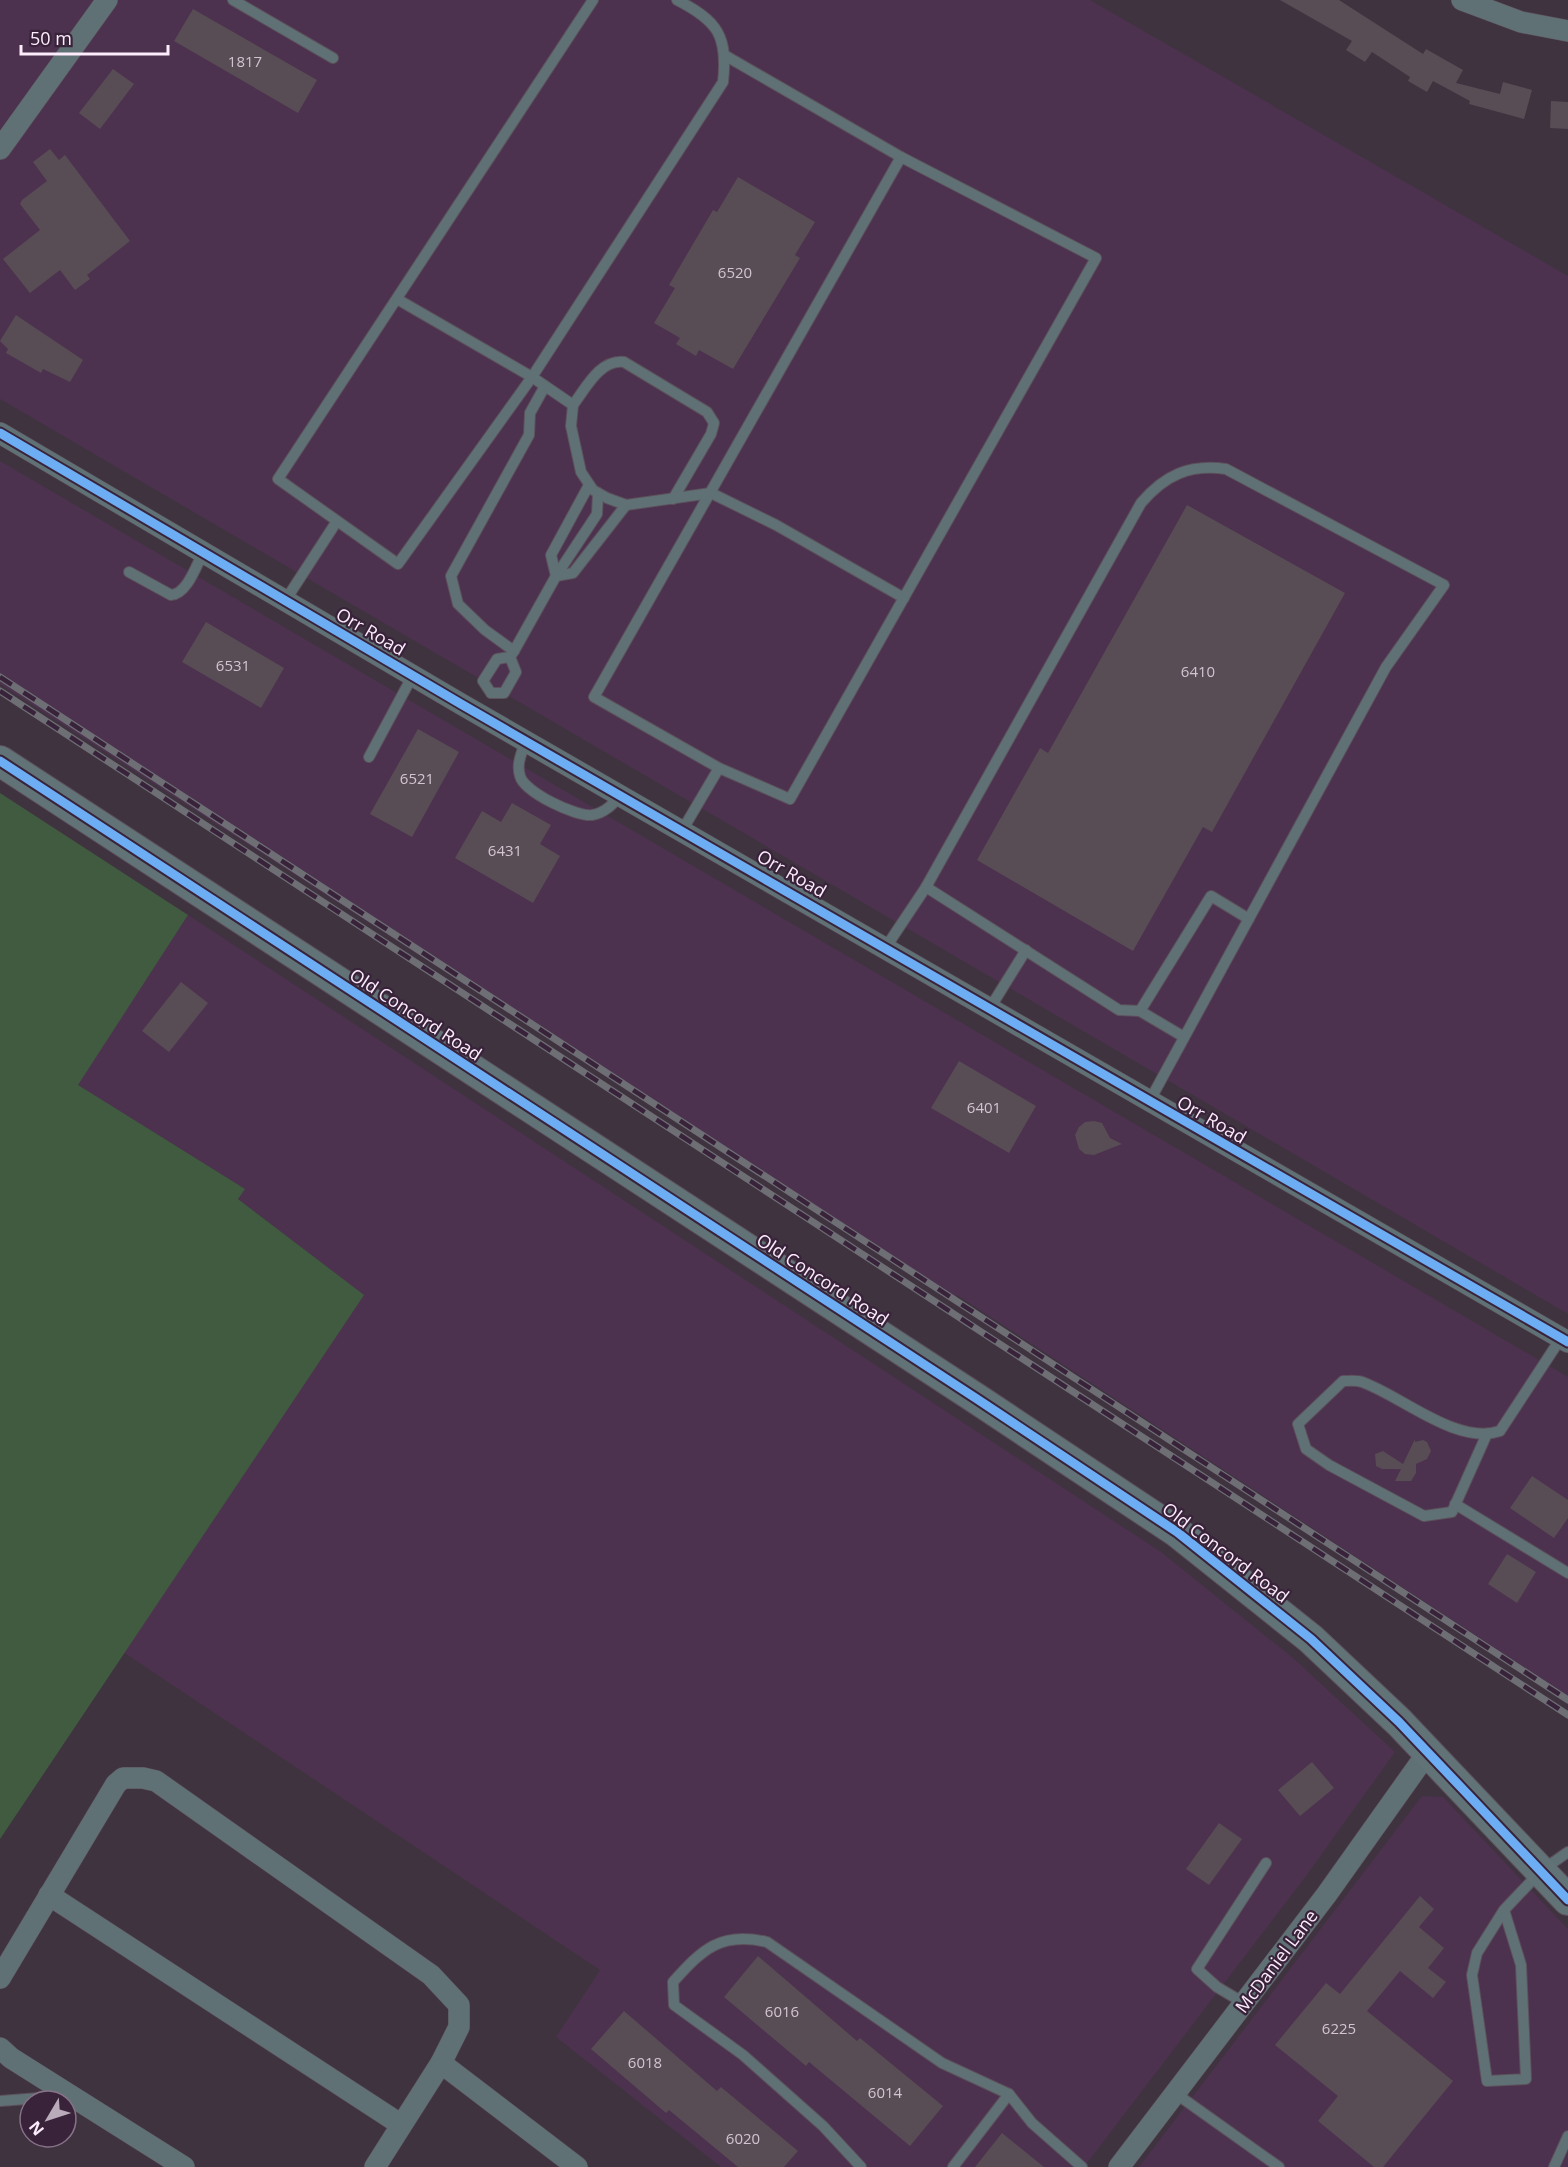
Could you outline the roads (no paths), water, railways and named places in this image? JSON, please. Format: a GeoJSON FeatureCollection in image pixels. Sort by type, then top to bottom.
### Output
{"type":"FeatureCollection","features":[{"type":"Feature","properties":{"kind":"street"},"geometry":{"type":"LineString","coordinates":[[0,149],[107,0]]}},
{"type":"Feature","properties":{"kind":"street"},"geometry":{"type":"LineString","coordinates":[[1462,0],[1521,22],[1568,31]]}},
{"type":"Feature","properties":{"kind":"street","name":"Orr Road"},"geometry":{"type":"LineString","coordinates":[[0,433],[285,601],[1564,1340]]}},
{"type":"Feature","properties":{"kind":"street","name":"Old Concord Road"},"geometry":{"type":"LineString","coordinates":[[0,761],[977,1399],[1177,1533],[1251,1589],[1311,1639],[1428,1752],[1568,1900]]}},
{"type":"Feature","properties":{"kind":"street","name":"McDaniel Lane"},"geometry":{"type":"LineString","coordinates":[[1119,2167],[1327,1894],[1428,1752]]}},
{"type":"Feature","properties":{"kind":"street"},"geometry":{"type":"LineString","coordinates":[[0,1978],[116,1784],[123,1778],[143,1778],[156,1782],[431,1975],[449,1991],[459,2005],[459,2027],[441,2063],[400,2124],[375,2167]]}},
{"type":"Feature","properties":{"kind":"street"},"geometry":{"type":"LineString","coordinates":[[49,1895],[400,2124]]}},
{"type":"Feature","properties":{"kind":"street"},"geometry":{"type":"LineString","coordinates":[[0,2048],[60,2089]]}},
{"type":"Feature","properties":{"kind":"street"},"geometry":{"type":"LineString","coordinates":[[441,2063],[577,2167]]}},
{"type":"Feature","properties":{"kind":"street"},"geometry":{"type":"LineString","coordinates":[[78,2101],[184,2167]]}},
{"type":"Feature","properties":{"kind":"lane"},"geometry":{"type":"LineString","coordinates":[[233,0],[333,58]]}},
{"type":"Feature","properties":{"kind":"lane"},"geometry":{"type":"LineString","coordinates":[[593,0],[278,480],[398,564],[532,378],[723,82],[726,56],[724,44],[704,14],[677,0]]}},
{"type":"Feature","properties":{"kind":"lane"},"geometry":{"type":"LineString","coordinates":[[726,56],[901,157],[1096,258],[790,800],[718,768],[594,697],[901,157]]}},
{"type":"Feature","properties":{"kind":"lane"},"geometry":{"type":"LineString","coordinates":[[397,299],[532,378],[573,405]]}},
{"type":"Feature","properties":{"kind":"lane"},"geometry":{"type":"LineString","coordinates":[[673,499],[711,434],[714,423],[707,412],[624,362],[614,360],[601,368],[573,405],[571,426],[581,472],[598,494],[626,505],[673,499],[711,493],[776,525],[904,598]]}},
{"type":"Feature","properties":{"kind":"lane"},"geometry":{"type":"LineString","coordinates":[[491,693],[504,693],[516,672],[512,654],[458,604],[451,576],[529,435],[530,413],[545,386]]}},
{"type":"Feature","properties":{"kind":"lane"},"geometry":{"type":"LineString","coordinates":[[885,947],[926,887],[1141,503],[1157,484],[1203,466],[1226,470],[1444,585],[1386,667],[1149,1102]]}},
{"type":"Feature","properties":{"kind":"lane"},"geometry":{"type":"LineString","coordinates":[[556,576],[551,555],[589,484]]}},
{"type":"Feature","properties":{"kind":"lane"},"geometry":{"type":"LineString","coordinates":[[491,693],[483,681],[497,659],[512,654],[556,576],[597,514],[598,494]]}},
{"type":"Feature","properties":{"kind":"lane"},"geometry":{"type":"LineString","coordinates":[[556,576],[573,573],[626,505]]}},
{"type":"Feature","properties":{"kind":"lane"},"geometry":{"type":"LineString","coordinates":[[285,601],[337,521]]}},
{"type":"Feature","properties":{"kind":"lane"},"geometry":{"type":"LineString","coordinates":[[129,572],[171,595],[177,594],[183,589],[204,553]]}},
{"type":"Feature","properties":{"kind":"lane"},"geometry":{"type":"LineString","coordinates":[[369,757],[413,675]]}},
{"type":"Feature","properties":{"kind":"lane"},"geometry":{"type":"LineString","coordinates":[[479,713],[491,693]]}},
{"type":"Feature","properties":{"kind":"lane"},"geometry":{"type":"LineString","coordinates":[[526,740],[518,765],[521,780],[532,790],[574,814],[591,815],[606,811],[622,794]]}},
{"type":"Feature","properties":{"kind":"lane"},"geometry":{"type":"LineString","coordinates":[[683,829],[718,768]]}},
{"type":"Feature","properties":{"kind":"lane"},"geometry":{"type":"LineString","coordinates":[[926,887],[1119,1010],[1140,1011],[1184,1037]]}},
{"type":"Feature","properties":{"kind":"lane"},"geometry":{"type":"LineString","coordinates":[[1140,1011],[1211,896],[1249,919]]}},
{"type":"Feature","properties":{"kind":"lane"},"geometry":{"type":"LineString","coordinates":[[990,1008],[1026,950]]}},
{"type":"Feature","properties":{"kind":"lane"},"geometry":{"type":"LineString","coordinates":[[1486,1436],[1452,1512],[1424,1516],[1329,1465],[1306,1449],[1298,1424],[1343,1381],[1360,1381],[1430,1419],[1486,1436],[1500,1431],[1564,1340]]}},
{"type":"Feature","properties":{"kind":"lane"},"geometry":{"type":"LineString","coordinates":[[1455,1504],[1568,1573]]}},
{"type":"Feature","properties":{"kind":"lane"},"geometry":{"type":"LineString","coordinates":[[1504,1910],[1521,1965],[1526,2079],[1487,2081],[1472,1975],[1477,1953],[1504,1910],[1541,1871],[1568,1852]]}},
{"type":"Feature","properties":{"kind":"lane"},"geometry":{"type":"LineString","coordinates":[[1244,2003],[1217,1987],[1197,1969],[1266,1863]]}},
{"type":"Feature","properties":{"kind":"lane"},"geometry":{"type":"LineString","coordinates":[[861,2167],[823,2126],[742,2055],[674,2005],[673,1982],[708,1946],[748,1938],[767,1942],[942,2063],[1009,2094],[1032,2123],[1082,2167]]}},
{"type":"Feature","properties":{"kind":"lane"},"geometry":{"type":"LineString","coordinates":[[1175,2093],[1279,2167]]}},
{"type":"Feature","properties":{"kind":"lane"},"geometry":{"type":"LineString","coordinates":[[953,2167],[1009,2094]]}},
{"type":"Feature","properties":{"kind":"lane"},"geometry":{"type":"LineString","coordinates":[[0,2101],[18,2100]]}},
{"type":"Feature","properties":{"kind":"lane"},"geometry":{"type":"LineString","coordinates":[[1554,2167],[1568,2136]]}},
{"type":"Feature","properties":{"kind":"railway"},"geometry":{"type":"LineString","coordinates":[[0,677],[1568,1700]]}},
{"type":"Feature","properties":{"kind":"railway"},"geometry":{"type":"LineString","coordinates":[[0,691],[1568,1715]]}}]}
